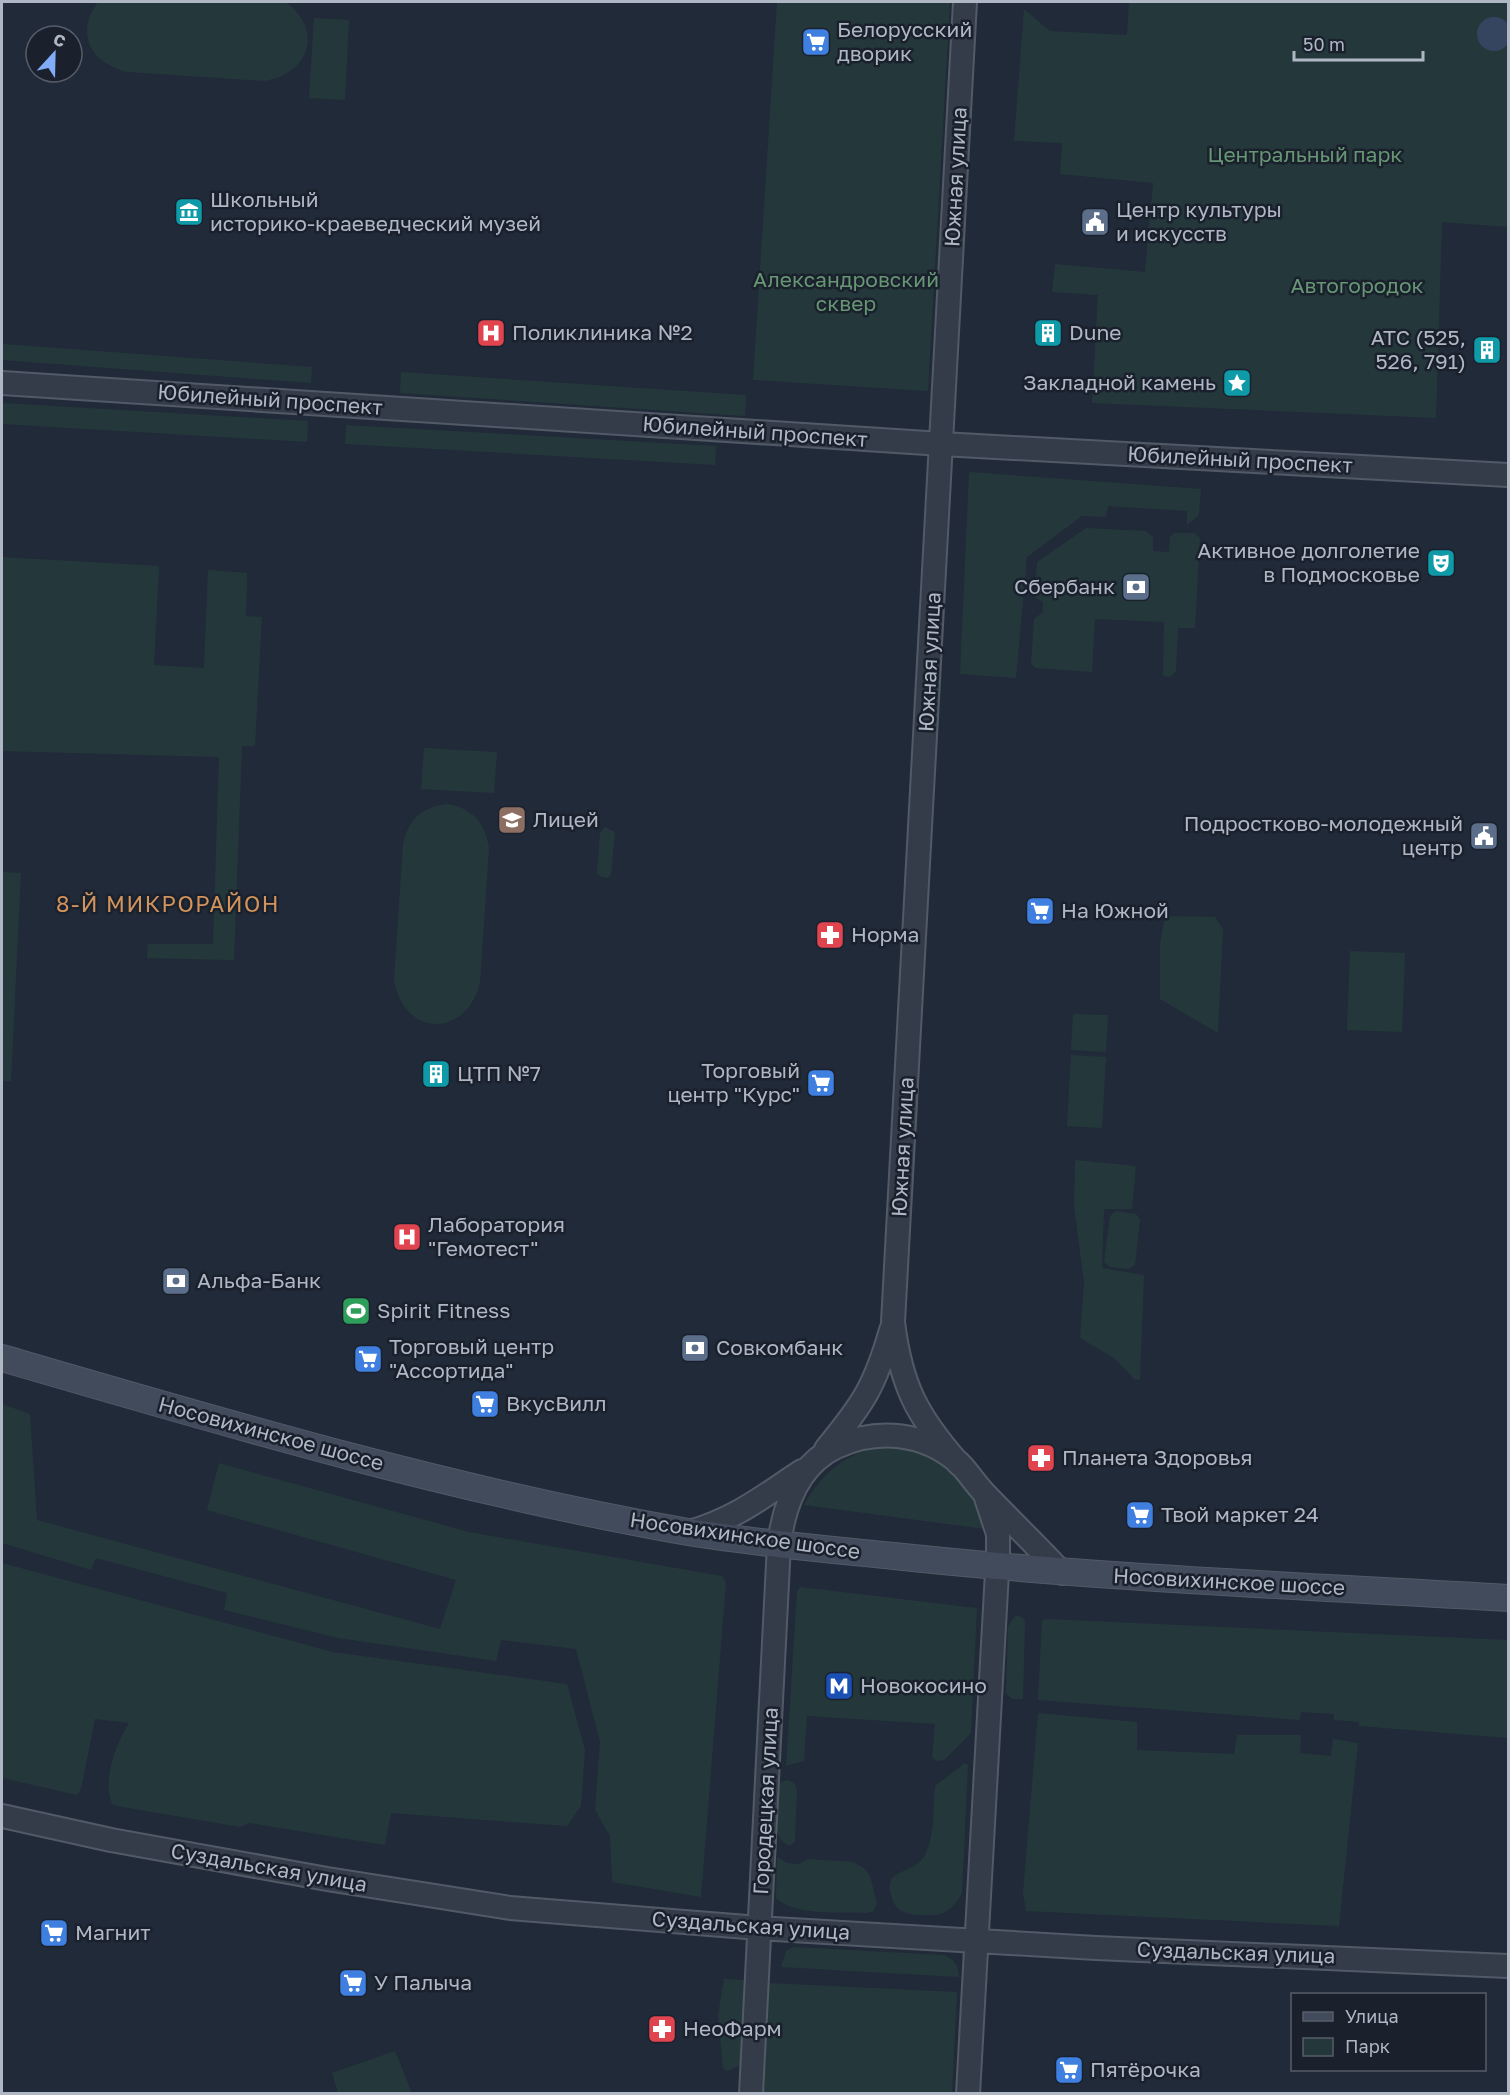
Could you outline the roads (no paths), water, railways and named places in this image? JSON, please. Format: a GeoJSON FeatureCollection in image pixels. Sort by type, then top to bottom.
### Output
{"type":"FeatureCollection","features":[{"type":"Feature","properties":{"kind":"main road","name":"Носовихинское шоссе"},"geometry":{"type":"LineString","coordinates":[[2,1358],[239,1427],[456,1484],[690,1532],[779,1545],[1062,1573],[1509,1598]]}},
{"type":"Feature","properties":{"kind":"street","name":"Южная улица"},"geometry":{"type":"LineString","coordinates":[[959,1464],[920,1416],[910,1396],[896,1348],[893,1322],[965,2]]}},
{"type":"Feature","properties":{"kind":"street","name":"Юбилейный проспект"},"geometry":{"type":"LineString","coordinates":[[2,383],[942,444],[1509,475]]}},
{"type":"Feature","properties":{"kind":"street","name":"Южная улица"},"geometry":{"type":"LineString","coordinates":[[815,1461],[858,1411],[869,1393],[883,1361],[893,1322]]}},
{"type":"Feature","properties":{"kind":"street"},"geometry":{"type":"LineString","coordinates":[[690,1532],[720,1523],[744,1511],[815,1461],[848,1442],[887,1434],[929,1443],[959,1464],[1062,1573]]}},
{"type":"Feature","properties":{"kind":"street","name":"Городецкая улица"},"geometry":{"type":"LineString","coordinates":[[751,2094],[779,1545],[785,1508],[798,1482],[815,1461]]}},
{"type":"Feature","properties":{"kind":"street"},"geometry":{"type":"LineString","coordinates":[[968,2094],[998,1534],[984,1493]]}},
{"type":"Feature","properties":{"kind":"street","name":"Суздальская улица"},"geometry":{"type":"LineString","coordinates":[[2,1816],[111,1840],[510,1908],[759,1928],[976,1941],[1509,1966]]}},
{"type":"Feature","properties":{"kind":"water"},"geometry":{"type":"Polygon","coordinates":[[[1494,17],[1506,22],[1511,34],[1506,46],[1494,51],[1482,46],[1477,34],[1482,22],[1494,17]]]}},
{"type":"Feature","properties":{"kind":"place","name":"Белорусский дворик"},"geometry":{"type":"Point","coordinates":[816,42]}},
{"type":"Feature","properties":{"kind":"place","name":"Школьный историко-краеведческий музей"},"geometry":{"type":"Point","coordinates":[189,212]}},
{"type":"Feature","properties":{"kind":"place","name":"Центр культуры и искусств"},"geometry":{"type":"Point","coordinates":[1095,222]}},
{"type":"Feature","properties":{"kind":"place","name":"Поликлиника №2"},"geometry":{"type":"Point","coordinates":[491,333]}},
{"type":"Feature","properties":{"kind":"place","name":"Dune"},"geometry":{"type":"Point","coordinates":[1048,333]}},
{"type":"Feature","properties":{"kind":"place","name":"АТС (525, 526, 791)"},"geometry":{"type":"Point","coordinates":[1487,350]}},
{"type":"Feature","properties":{"kind":"place","name":"Закладной камень"},"geometry":{"type":"Point","coordinates":[1237,383]}},
{"type":"Feature","properties":{"kind":"place","name":"Активное долголетие в Подмосковье"},"geometry":{"type":"Point","coordinates":[1441,563]}},
{"type":"Feature","properties":{"kind":"place","name":"Сбербанк"},"geometry":{"type":"Point","coordinates":[1136,587]}},
{"type":"Feature","properties":{"kind":"place","name":"Лицей"},"geometry":{"type":"Point","coordinates":[512,820]}},
{"type":"Feature","properties":{"kind":"place","name":"Подростково-молодежный центр"},"geometry":{"type":"Point","coordinates":[1484,836]}},
{"type":"Feature","properties":{"kind":"place","name":"На Южной"},"geometry":{"type":"Point","coordinates":[1040,911]}},
{"type":"Feature","properties":{"kind":"place","name":"Норма"},"geometry":{"type":"Point","coordinates":[830,935]}},
{"type":"Feature","properties":{"kind":"place","name":"ЦТП №7"},"geometry":{"type":"Point","coordinates":[436,1074]}},
{"type":"Feature","properties":{"kind":"place","name":"Торговый центр \"Курс\""},"geometry":{"type":"Point","coordinates":[821,1083]}},
{"type":"Feature","properties":{"kind":"place","name":"Лаборатория \"Гемотест\""},"geometry":{"type":"Point","coordinates":[407,1237]}},
{"type":"Feature","properties":{"kind":"place","name":"Альфа-Банк"},"geometry":{"type":"Point","coordinates":[176,1281]}},
{"type":"Feature","properties":{"kind":"place","name":"Spirit Fitness"},"geometry":{"type":"Point","coordinates":[356,1311]}},
{"type":"Feature","properties":{"kind":"place","name":"Совкомбанк"},"geometry":{"type":"Point","coordinates":[695,1348]}},
{"type":"Feature","properties":{"kind":"place","name":"Торговый центр \"Ассортида\""},"geometry":{"type":"Point","coordinates":[368,1359]}},
{"type":"Feature","properties":{"kind":"place","name":"ВкусВилл"},"geometry":{"type":"Point","coordinates":[485,1404]}},
{"type":"Feature","properties":{"kind":"place","name":"Планета Здоровья"},"geometry":{"type":"Point","coordinates":[1041,1458]}},
{"type":"Feature","properties":{"kind":"place","name":"Твой маркет 24"},"geometry":{"type":"Point","coordinates":[1140,1515]}},
{"type":"Feature","properties":{"kind":"place","name":"Новокосино"},"geometry":{"type":"Point","coordinates":[839,1686]}},
{"type":"Feature","properties":{"kind":"place","name":"Магнит"},"geometry":{"type":"Point","coordinates":[54,1933]}},
{"type":"Feature","properties":{"kind":"place","name":"У Палыча"},"geometry":{"type":"Point","coordinates":[353,1983]}},
{"type":"Feature","properties":{"kind":"place","name":"НеоФарм"},"geometry":{"type":"Point","coordinates":[662,2029]}},
{"type":"Feature","properties":{"kind":"place","name":"Пятёрочка"},"geometry":{"type":"Point","coordinates":[1069,2070]}},
{"type":"Feature","properties":{"kind":"district","name":"8-Й МИКРОРАЙОН"},"geometry":{"type":"Point","coordinates":[168,904]}},
{"type":"Feature","properties":{"kind":"park label","name":"Центральный парк"},"geometry":{"type":"Point","coordinates":[1305,155]}},
{"type":"Feature","properties":{"kind":"park label","name":"Автогородок"},"geometry":{"type":"Point","coordinates":[1357,286]}},
{"type":"Feature","properties":{"kind":"park label","name":"Александровский сквер"},"geometry":{"type":"Point","coordinates":[846,292]}}]}
